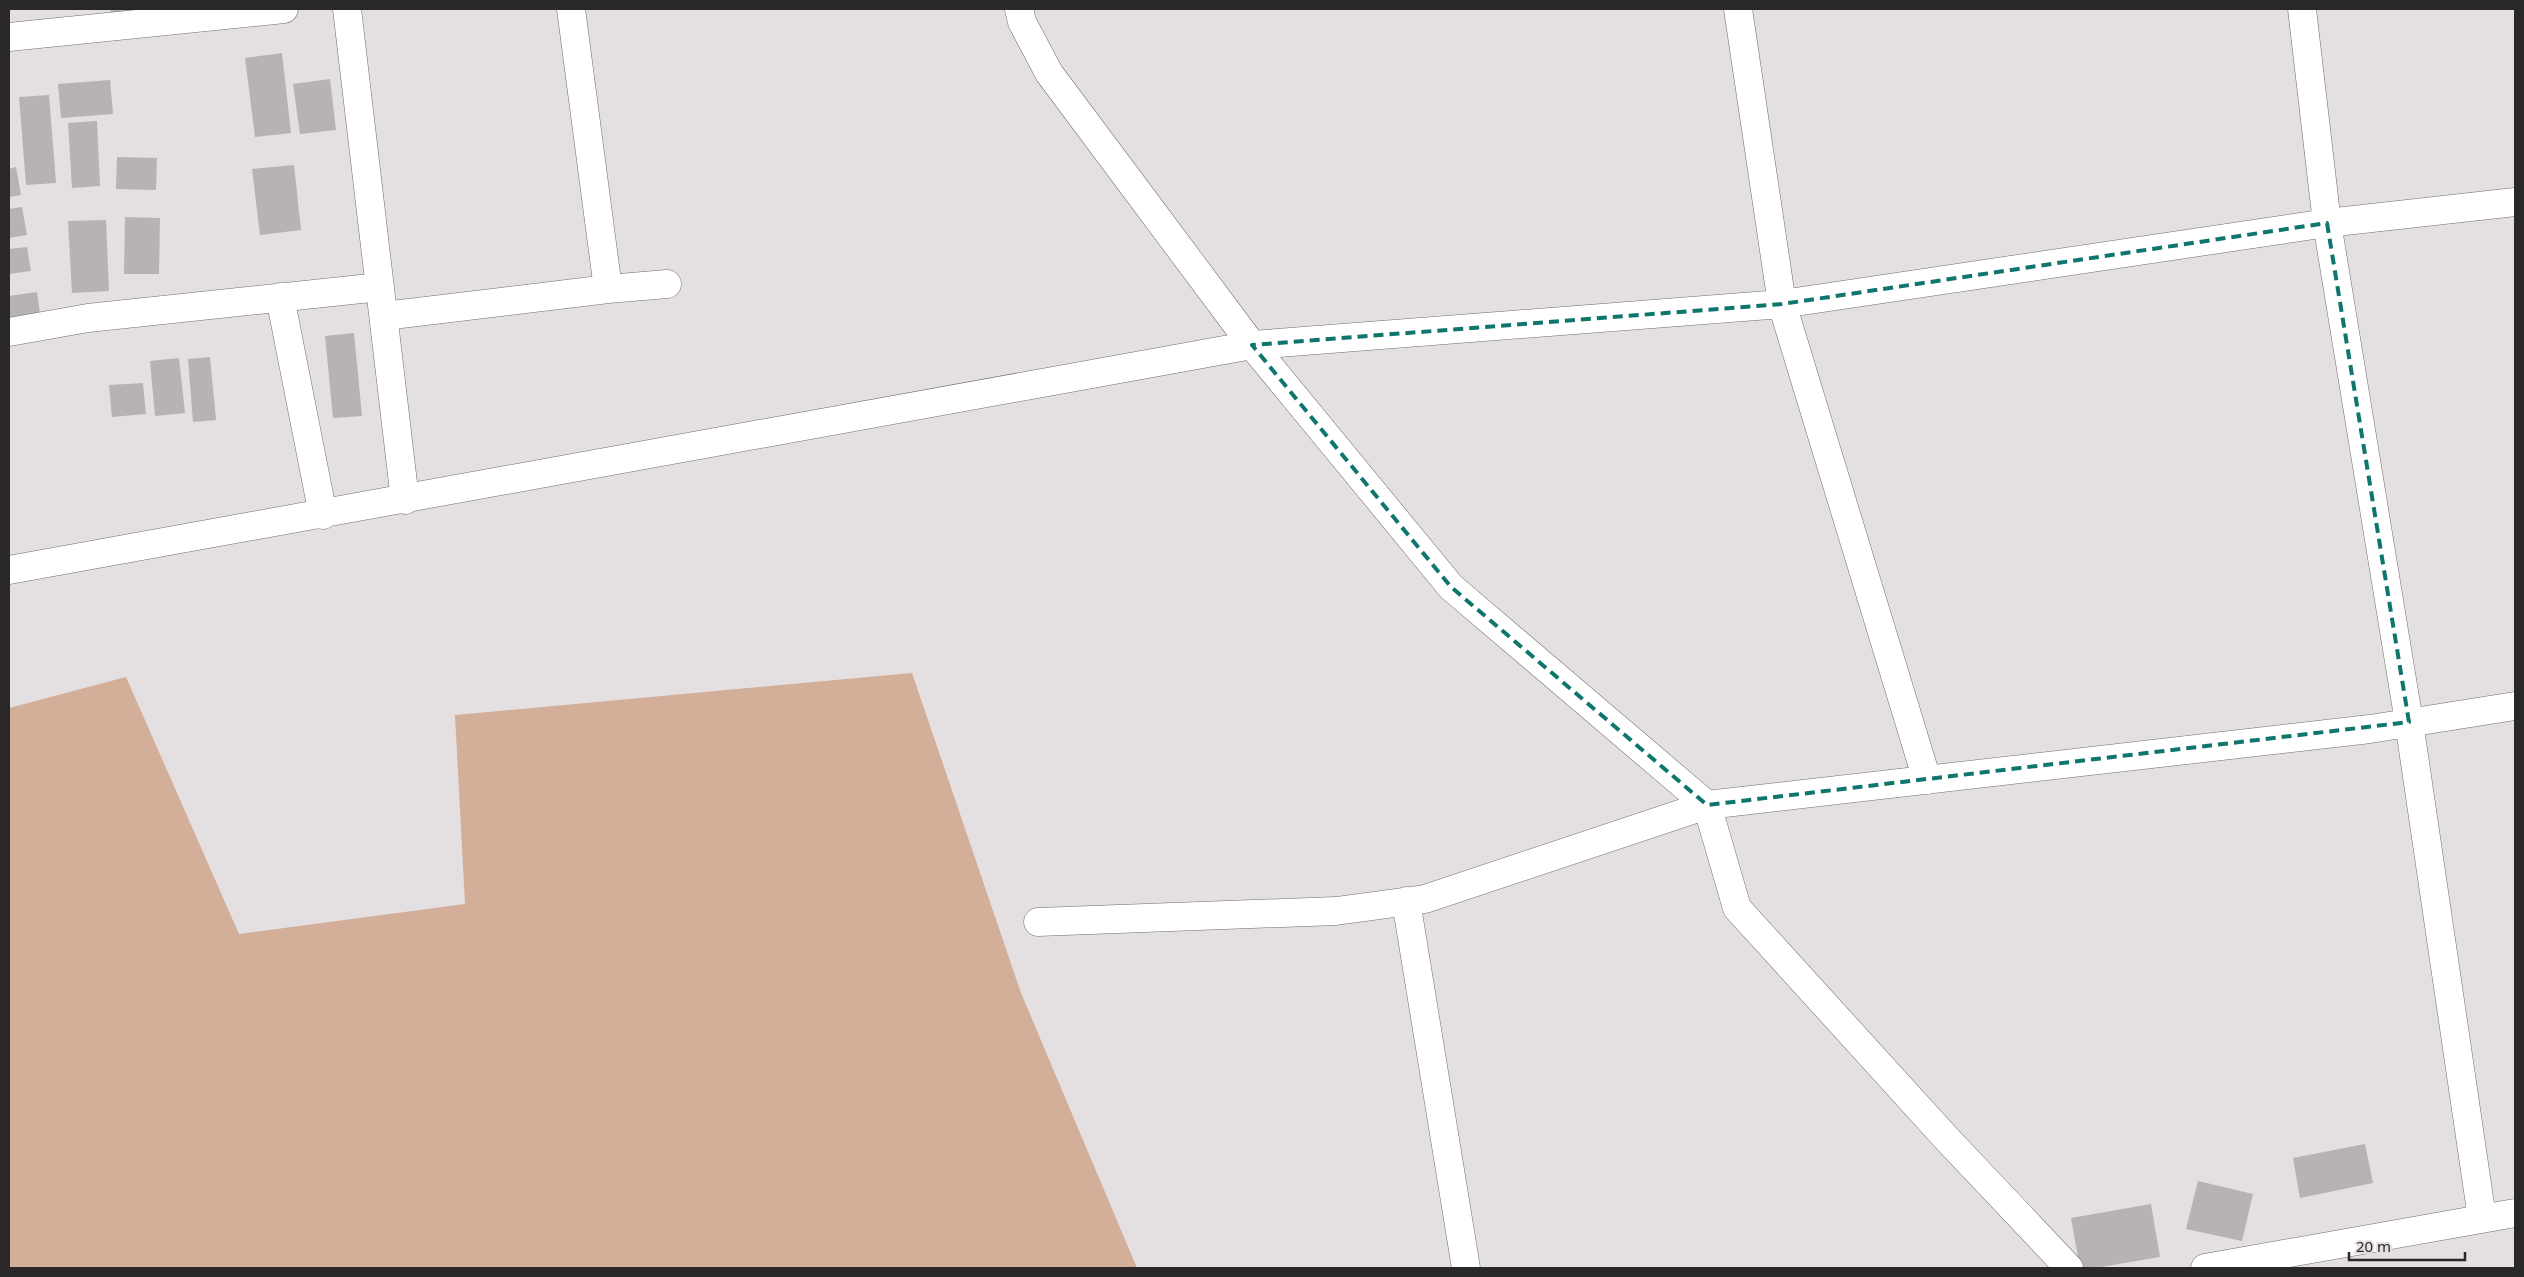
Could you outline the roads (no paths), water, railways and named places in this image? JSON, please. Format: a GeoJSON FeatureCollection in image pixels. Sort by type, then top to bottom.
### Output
{"type":"FeatureCollection","features":[{"type":"Feature","properties":{"kind":"street"},"geometry":{"type":"LineString","coordinates":[[9,37],[284,9]]}},
{"type":"Feature","properties":{"kind":"street"},"geometry":{"type":"LineString","coordinates":[[347,9],[405,500]]}},
{"type":"Feature","properties":{"kind":"street"},"geometry":{"type":"LineString","coordinates":[[571,9],[608,289]]}},
{"type":"Feature","properties":{"kind":"street"},"geometry":{"type":"LineString","coordinates":[[1019,9],[1022,22],[1049,73],[1252,345],[1450,587],[1707,804],[1737,908],[1946,1139],[2069,1268]]}},
{"type":"Feature","properties":{"kind":"street"},"geometry":{"type":"LineString","coordinates":[[1738,9],[1782,304],[1927,780]]}},
{"type":"Feature","properties":{"kind":"street"},"geometry":{"type":"LineString","coordinates":[[2302,9],[2327,223],[2409,722],[2482,1218]]}},
{"type":"Feature","properties":{"kind":"street"},"geometry":{"type":"LineString","coordinates":[[9,570],[405,500],[1252,345],[1782,304],[2327,223],[2515,202]]}},
{"type":"Feature","properties":{"kind":"street"},"geometry":{"type":"LineString","coordinates":[[384,316],[608,289],[667,284]]}},
{"type":"Feature","properties":{"kind":"street"},"geometry":{"type":"LineString","coordinates":[[9,332],[88,318],[380,287]]}},
{"type":"Feature","properties":{"kind":"street"},"geometry":{"type":"LineString","coordinates":[[280,297],[322,514]]}},
{"type":"Feature","properties":{"kind":"street"},"geometry":{"type":"LineString","coordinates":[[1038,922],[1336,911],[1425,899],[1707,804],[2370,729],[2515,706]]}},
{"type":"Feature","properties":{"kind":"street"},"geometry":{"type":"LineString","coordinates":[[1406,901],[1466,1268]]}},
{"type":"Feature","properties":{"kind":"street"},"geometry":{"type":"LineString","coordinates":[[2205,1268],[2515,1213]]}}]}
